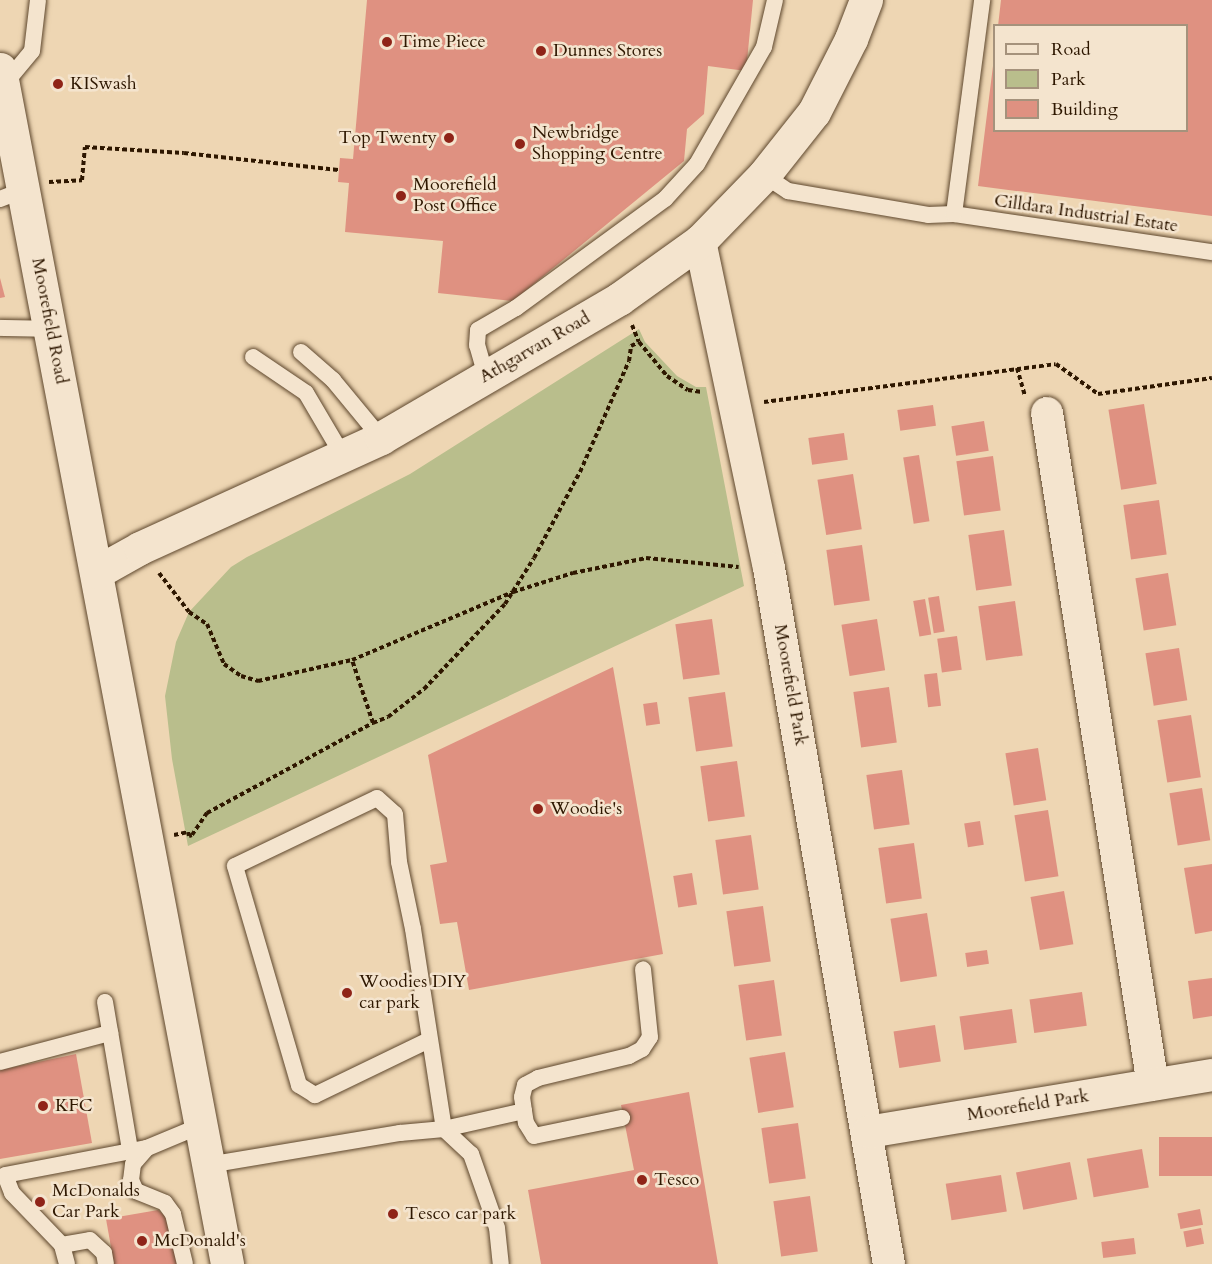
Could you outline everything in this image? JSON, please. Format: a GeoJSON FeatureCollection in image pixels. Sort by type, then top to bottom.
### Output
{"type":"FeatureCollection","features":[{"type":"Feature","properties":{"kind":"main road","name":"Athgarvan Road"},"geometry":{"type":"LineString","coordinates":[[97,573],[140,548],[381,438],[618,299],[700,241],[764,176],[814,112],[851,39],[866,0]]}},
{"type":"Feature","properties":{"kind":"main road","name":"Moorefield Road"},"geometry":{"type":"LineString","coordinates":[[2,77],[12,194],[50,329],[227,1264]]}},
{"type":"Feature","properties":{"kind":"street","name":"Moorefield Park"},"geometry":{"type":"LineString","coordinates":[[700,241],[769,568],[889,1264]]}},
{"type":"Feature","properties":{"kind":"street"},"geometry":{"type":"LineString","coordinates":[[1047,413],[1153,1085]]}},
{"type":"Feature","properties":{"kind":"street","name":"Moorefield Park"},"geometry":{"type":"LineString","coordinates":[[868,1132],[1212,1075]]}},
{"type":"Feature","properties":{"kind":"lane"},"geometry":{"type":"LineString","coordinates":[[2,77],[32,51],[38,0]]}},
{"type":"Feature","properties":{"kind":"lane"},"geometry":{"type":"LineString","coordinates":[[486,376],[477,345],[478,330],[525,302],[665,199],[697,164],[764,47],[775,0]]}},
{"type":"Feature","properties":{"kind":"lane"},"geometry":{"type":"LineString","coordinates":[[954,214],[982,0]]}},
{"type":"Feature","properties":{"kind":"lane","name":"Cilldara Industrial Estate"},"geometry":{"type":"LineString","coordinates":[[764,176],[788,191],[927,215],[954,214],[1212,252]]}},
{"type":"Feature","properties":{"kind":"lane"},"geometry":{"type":"LineString","coordinates":[[0,328],[50,329]]}},
{"type":"Feature","properties":{"kind":"lane"},"geometry":{"type":"LineString","coordinates":[[301,352],[333,380],[381,438]]}},
{"type":"Feature","properties":{"kind":"lane"},"geometry":{"type":"LineString","coordinates":[[253,357],[306,393],[336,444],[339,457]]}},
{"type":"Feature","properties":{"kind":"lane"},"geometry":{"type":"LineString","coordinates":[[429,1040],[315,1095],[299,1085],[235,866],[377,798],[395,814],[399,862],[413,929],[444,1129],[471,1154],[497,1228],[501,1264]]}},
{"type":"Feature","properties":{"kind":"lane"},"geometry":{"type":"LineString","coordinates":[[622,1118],[534,1136],[526,1123],[522,1097],[525,1085],[538,1078],[630,1056],[642,1049],[650,1037],[643,969]]}},
{"type":"Feature","properties":{"kind":"lane"},"geometry":{"type":"LineString","coordinates":[[105,1002],[110,1033],[138,1149],[131,1180],[136,1191],[165,1203],[173,1214],[185,1264]]}},
{"type":"Feature","properties":{"kind":"lane"},"geometry":{"type":"LineString","coordinates":[[0,1062],[110,1033]]}},
{"type":"Feature","properties":{"kind":"lane"},"geometry":{"type":"LineString","coordinates":[[208,1165],[400,1133],[444,1129],[524,1111]]}},
{"type":"Feature","properties":{"kind":"lane"},"geometry":{"type":"LineString","coordinates":[[67,1264],[62,1245],[12,1193],[3,1177],[138,1149],[202,1125]]}},
{"type":"Feature","properties":{"kind":"lane"},"geometry":{"type":"LineString","coordinates":[[62,1245],[90,1240],[104,1253],[106,1264]]}},
{"type":"Feature","properties":{"kind":"path"},"geometry":{"type":"LineString","coordinates":[[12,194],[54,180],[82,180],[85,147],[184,153],[339,170]]}},
{"type":"Feature","properties":{"kind":"path"},"geometry":{"type":"LineString","coordinates":[[629,315],[639,342],[667,376],[688,390],[699,393],[734,394],[1056,363],[1098,394],[1212,378]]}},
{"type":"Feature","properties":{"kind":"path"},"geometry":{"type":"LineString","coordinates":[[146,842],[188,832],[189,836],[192,835],[207,813],[372,723],[388,717],[424,689],[505,604],[513,592],[534,558],[580,471],[629,361],[631,346],[639,342]]}},
{"type":"Feature","properties":{"kind":"path"},"geometry":{"type":"LineString","coordinates":[[140,548],[189,612],[207,624],[224,664],[241,676],[258,681],[352,660],[513,592],[573,573],[646,558],[678,559],[745,569],[769,568]]}},
{"type":"Feature","properties":{"kind":"path"},"geometry":{"type":"LineString","coordinates":[[352,660],[372,723]]}},
{"type":"Feature","properties":{"kind":"green space"},"geometry":{"type":"Polygon","coordinates":[[[639,329],[645,342],[677,376],[696,387],[706,387],[744,586],[188,846],[172,759],[165,696],[176,642],[189,612],[231,567],[410,474],[639,329]]]}},
{"type":"Feature","properties":{"kind":"building","name":"Newbridge Shopping Centre"},"geometry":{"type":"Polygon","coordinates":[[[367,0],[753,0],[746,71],[708,66],[704,114],[687,129],[684,161],[513,301],[438,293],[443,241],[345,232],[349,183],[338,182],[340,158],[353,159],[367,0]]]}},
{"type":"Feature","properties":{"kind":"building"},"geometry":{"type":"Polygon","coordinates":[[[1001,0],[1212,0],[1212,216],[978,186],[993,66],[993,132],[1188,132],[1188,24],[998,24],[1001,0]]]}},
{"type":"Feature","properties":{"kind":"building"},"geometry":{"type":"Polygon","coordinates":[[[0,278],[5,297],[0,298],[0,278]]]}},
{"type":"Feature","properties":{"kind":"building"},"geometry":{"type":"Polygon","coordinates":[[[1144,404],[1157,484],[1121,490],[1108,410],[1144,404]]]}},
{"type":"Feature","properties":{"kind":"building"},"geometry":{"type":"Polygon","coordinates":[[[933,405],[936,426],[900,431],[897,410],[933,405]]]}},
{"type":"Feature","properties":{"kind":"building"},"geometry":{"type":"Polygon","coordinates":[[[984,421],[989,451],[956,456],[951,426],[984,421]]]}},
{"type":"Feature","properties":{"kind":"building"},"geometry":{"type":"Polygon","coordinates":[[[844,433],[848,460],[812,465],[808,438],[844,433]]]}},
{"type":"Feature","properties":{"kind":"building"},"geometry":{"type":"Polygon","coordinates":[[[919,455],[929,521],[914,524],[903,458],[919,455]]]}},
{"type":"Feature","properties":{"kind":"building"},"geometry":{"type":"Polygon","coordinates":[[[993,456],[1001,510],[964,516],[956,461],[993,456]]]}},
{"type":"Feature","properties":{"kind":"building"},"geometry":{"type":"Polygon","coordinates":[[[853,474],[862,529],[826,535],[817,480],[853,474]]]}},
{"type":"Feature","properties":{"kind":"building"},"geometry":{"type":"Polygon","coordinates":[[[1159,500],[1167,554],[1131,559],[1123,505],[1159,500]]]}},
{"type":"Feature","properties":{"kind":"building"},"geometry":{"type":"Polygon","coordinates":[[[1004,530],[1012,585],[976,590],[968,535],[1004,530]]]}},
{"type":"Feature","properties":{"kind":"building"},"geometry":{"type":"Polygon","coordinates":[[[862,545],[870,600],[834,605],[826,550],[862,545]]]}},
{"type":"Feature","properties":{"kind":"building"},"geometry":{"type":"Polygon","coordinates":[[[1168,573],[1176,625],[1144,631],[1135,578],[1168,573]]]}},
{"type":"Feature","properties":{"kind":"building"},"geometry":{"type":"Polygon","coordinates":[[[939,596],[945,632],[934,633],[928,598],[939,596]]]}},
{"type":"Feature","properties":{"kind":"building"},"geometry":{"type":"Polygon","coordinates":[[[925,599],[931,634],[919,637],[913,601],[925,599]]]}},
{"type":"Feature","properties":{"kind":"building"},"geometry":{"type":"Polygon","coordinates":[[[1015,601],[1023,655],[986,661],[978,606],[1015,601]]]}},
{"type":"Feature","properties":{"kind":"building"},"geometry":{"type":"Polygon","coordinates":[[[712,619],[720,674],[683,680],[675,624],[712,619]]]}},
{"type":"Feature","properties":{"kind":"building"},"geometry":{"type":"Polygon","coordinates":[[[877,619],[885,670],[850,676],[841,625],[877,619]]]}},
{"type":"Feature","properties":{"kind":"building"},"geometry":{"type":"Polygon","coordinates":[[[957,636],[962,670],[942,672],[937,639],[957,636]]]}},
{"type":"Feature","properties":{"kind":"building"},"geometry":{"type":"Polygon","coordinates":[[[1179,648],[1187,700],[1154,706],[1145,653],[1179,648]]]}},
{"type":"Feature","properties":{"kind":"building","name":"Woodie's"},"geometry":{"type":"Polygon","coordinates":[[[613,667],[663,954],[469,990],[457,922],[440,924],[430,865],[447,862],[428,755],[613,667]]]}},
{"type":"Feature","properties":{"kind":"building"},"geometry":{"type":"Polygon","coordinates":[[[937,673],[941,706],[928,707],[924,675],[937,673]]]}},
{"type":"Feature","properties":{"kind":"building"},"geometry":{"type":"Polygon","coordinates":[[[889,687],[897,742],[861,747],[853,692],[889,687]]]}},
{"type":"Feature","properties":{"kind":"building"},"geometry":{"type":"Polygon","coordinates":[[[725,692],[733,746],[696,752],[688,697],[725,692]]]}},
{"type":"Feature","properties":{"kind":"building"},"geometry":{"type":"Polygon","coordinates":[[[657,702],[660,724],[646,726],[643,704],[657,702]]]}},
{"type":"Feature","properties":{"kind":"building"},"geometry":{"type":"Polygon","coordinates":[[[1191,715],[1201,777],[1167,783],[1157,720],[1191,715]]]}},
{"type":"Feature","properties":{"kind":"building"},"geometry":{"type":"Polygon","coordinates":[[[1038,748],[1046,800],[1014,806],[1005,753],[1038,748]]]}},
{"type":"Feature","properties":{"kind":"building"},"geometry":{"type":"Polygon","coordinates":[[[737,761],[745,816],[708,822],[700,766],[737,761]]]}},
{"type":"Feature","properties":{"kind":"building"},"geometry":{"type":"Polygon","coordinates":[[[902,770],[910,824],[874,829],[866,775],[902,770]]]}},
{"type":"Feature","properties":{"kind":"building"},"geometry":{"type":"Polygon","coordinates":[[[1202,788],[1210,840],[1178,846],[1169,793],[1202,788]]]}},
{"type":"Feature","properties":{"kind":"building"},"geometry":{"type":"Polygon","coordinates":[[[1048,810],[1058,876],[1025,881],[1014,815],[1048,810]]]}},
{"type":"Feature","properties":{"kind":"building"},"geometry":{"type":"Polygon","coordinates":[[[980,821],[984,845],[968,847],[964,824],[980,821]]]}},
{"type":"Feature","properties":{"kind":"building"},"geometry":{"type":"Polygon","coordinates":[[[751,835],[759,889],[723,894],[715,840],[751,835]]]}},
{"type":"Feature","properties":{"kind":"building"},"geometry":{"type":"Polygon","coordinates":[[[914,843],[922,898],[886,903],[878,848],[914,843]]]}},
{"type":"Feature","properties":{"kind":"building"},"geometry":{"type":"Polygon","coordinates":[[[1212,864],[1212,931],[1195,934],[1184,868],[1212,864]]]}},
{"type":"Feature","properties":{"kind":"building"},"geometry":{"type":"Polygon","coordinates":[[[692,873],[697,905],[678,908],[673,876],[692,873]]]}},
{"type":"Feature","properties":{"kind":"building"},"geometry":{"type":"Polygon","coordinates":[[[1064,891],[1073,944],[1040,950],[1031,897],[1064,891]]]}},
{"type":"Feature","properties":{"kind":"building"},"geometry":{"type":"Polygon","coordinates":[[[763,906],[771,961],[734,967],[726,911],[763,906]]]}},
{"type":"Feature","properties":{"kind":"building"},"geometry":{"type":"Polygon","coordinates":[[[927,913],[937,976],[900,982],[890,919],[927,913]]]}},
{"type":"Feature","properties":{"kind":"building"},"geometry":{"type":"Polygon","coordinates":[[[987,950],[989,964],[967,967],[965,953],[987,950]]]}},
{"type":"Feature","properties":{"kind":"building"},"geometry":{"type":"Polygon","coordinates":[[[1212,978],[1212,1016],[1193,1019],[1188,981],[1212,978]]]}},
{"type":"Feature","properties":{"kind":"building"},"geometry":{"type":"Polygon","coordinates":[[[774,980],[782,1035],[746,1040],[738,985],[774,980]]]}},
{"type":"Feature","properties":{"kind":"building"},"geometry":{"type":"Polygon","coordinates":[[[1082,992],[1087,1026],[1034,1033],[1030,999],[1082,992]]]}},
{"type":"Feature","properties":{"kind":"building"},"geometry":{"type":"Polygon","coordinates":[[[1012,1009],[1017,1043],[964,1050],[960,1016],[1012,1009]]]}},
{"type":"Feature","properties":{"kind":"building"},"geometry":{"type":"Polygon","coordinates":[[[935,1025],[941,1062],[899,1068],[894,1032],[935,1025]]]}},
{"type":"Feature","properties":{"kind":"building"},"geometry":{"type":"Polygon","coordinates":[[[785,1052],[794,1107],[758,1113],[749,1058],[785,1052]]]}},
{"type":"Feature","properties":{"kind":"building","name":"KFC"},"geometry":{"type":"Polygon","coordinates":[[[76,1054],[92,1143],[0,1159],[0,1070],[76,1054]]]}},
{"type":"Feature","properties":{"kind":"building","name":"Tesco"},"geometry":{"type":"Polygon","coordinates":[[[689,1092],[718,1264],[541,1264],[528,1190],[634,1170],[621,1105],[689,1092]]]}},
{"type":"Feature","properties":{"kind":"building"},"geometry":{"type":"Polygon","coordinates":[[[798,1123],[806,1178],[769,1184],[761,1128],[798,1123]]]}},
{"type":"Feature","properties":{"kind":"building"},"geometry":{"type":"Polygon","coordinates":[[[1159,1137],[1212,1137],[1212,1176],[1159,1176],[1159,1137]]]}},
{"type":"Feature","properties":{"kind":"building"},"geometry":{"type":"Polygon","coordinates":[[[1142,1149],[1149,1187],[1094,1197],[1087,1159],[1142,1149]]]}},
{"type":"Feature","properties":{"kind":"building"},"geometry":{"type":"Polygon","coordinates":[[[1070,1162],[1077,1199],[1023,1210],[1016,1172],[1070,1162]]]}},
{"type":"Feature","properties":{"kind":"building"},"geometry":{"type":"Polygon","coordinates":[[[1001,1175],[1007,1212],[951,1220],[946,1184],[1001,1175]]]}},
{"type":"Feature","properties":{"kind":"building"},"geometry":{"type":"Polygon","coordinates":[[[810,1196],[818,1251],[781,1257],[773,1201],[810,1196]]]}},
{"type":"Feature","properties":{"kind":"building"},"geometry":{"type":"Polygon","coordinates":[[[1200,1209],[1203,1225],[1180,1229],[1177,1213],[1200,1209]]]}},
{"type":"Feature","properties":{"kind":"building","name":"McDonald's"},"geometry":{"type":"Polygon","coordinates":[[[158,1210],[169,1219],[178,1264],[114,1264],[106,1219],[158,1210]]]}},
{"type":"Feature","properties":{"kind":"building"},"geometry":{"type":"Polygon","coordinates":[[[1201,1228],[1204,1244],[1186,1247],[1183,1231],[1201,1228]]]}},
{"type":"Feature","properties":{"kind":"building"},"geometry":{"type":"Polygon","coordinates":[[[1134,1238],[1136,1254],[1103,1258],[1101,1242],[1134,1238]]]}},
{"type":"Feature","properties":{"kind":"place","name":"Time Piece"},"geometry":{"type":"Point","coordinates":[387,42]}},
{"type":"Feature","properties":{"kind":"place","name":"Dunnes Stores"},"geometry":{"type":"Point","coordinates":[541,51]}},
{"type":"Feature","properties":{"kind":"place","name":"KISwash"},"geometry":{"type":"Point","coordinates":[58,84]}},
{"type":"Feature","properties":{"kind":"place","name":"Top Twenty"},"geometry":{"type":"Point","coordinates":[449,138]}},
{"type":"Feature","properties":{"kind":"place","name":"Newbridge Shopping Centre"},"geometry":{"type":"Point","coordinates":[520,144]}},
{"type":"Feature","properties":{"kind":"place","name":"Moorefield Post Office"},"geometry":{"type":"Point","coordinates":[401,196]}},
{"type":"Feature","properties":{"kind":"place","name":"Woodie's"},"geometry":{"type":"Point","coordinates":[538,809]}},
{"type":"Feature","properties":{"kind":"place","name":"Woodies DIY car park"},"geometry":{"type":"Point","coordinates":[347,993]}},
{"type":"Feature","properties":{"kind":"place","name":"KFC"},"geometry":{"type":"Point","coordinates":[43,1106]}},
{"type":"Feature","properties":{"kind":"place","name":"Tesco"},"geometry":{"type":"Point","coordinates":[642,1180]}},
{"type":"Feature","properties":{"kind":"place","name":"McDonalds Car Park"},"geometry":{"type":"Point","coordinates":[40,1202]}},
{"type":"Feature","properties":{"kind":"place","name":"Tesco car park"},"geometry":{"type":"Point","coordinates":[393,1214]}},
{"type":"Feature","properties":{"kind":"place","name":"McDonald's"},"geometry":{"type":"Point","coordinates":[142,1241]}}]}
